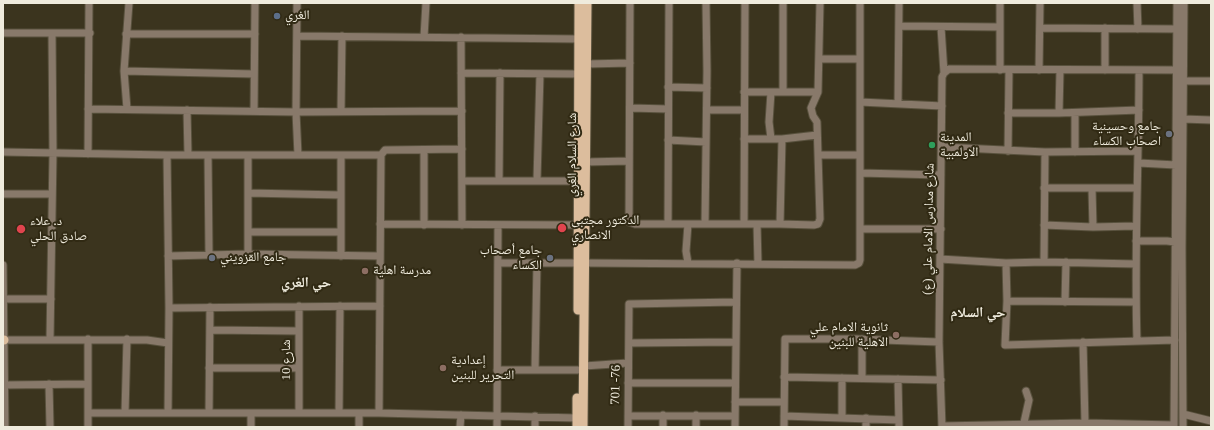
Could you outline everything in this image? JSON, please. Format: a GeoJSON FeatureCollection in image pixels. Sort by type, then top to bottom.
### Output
{"type":"FeatureCollection","features":[{"type":"Feature","properties":{"kind":"main road","name":"شارع السلام الغري"},"geometry":{"type":"LineString","coordinates":[[579,3],[579,74],[586,162],[580,334],[584,427]]}},
{"type":"Feature","properties":{"kind":"main road","name":"شارع السلام الغري"},"geometry":{"type":"LineString","coordinates":[[582,263],[578,181],[586,64],[587,3]]}},
{"type":"Feature","properties":{"kind":"main road","name":"شارع السلام الغري"},"geometry":{"type":"LineString","coordinates":[[577,422],[581,368]]}},
{"type":"Feature","properties":{"kind":"street"},"geometry":{"type":"LineString","coordinates":[[88,154],[89,3]]}},
{"type":"Feature","properties":{"kind":"street"},"geometry":{"type":"LineString","coordinates":[[127,109],[124,71],[129,3]]}},
{"type":"Feature","properties":{"kind":"street"},"geometry":{"type":"LineString","coordinates":[[254,111],[255,3]]}},
{"type":"Feature","properties":{"kind":"street"},"geometry":{"type":"LineString","coordinates":[[297,3],[296,112],[298,155]]}},
{"type":"Feature","properties":{"kind":"street"},"geometry":{"type":"LineString","coordinates":[[424,37],[426,3]]}},
{"type":"Feature","properties":{"kind":"street"},"geometry":{"type":"LineString","coordinates":[[630,3],[630,108],[628,161],[629,222],[635,224],[780,224],[814,226],[818,224],[820,219],[817,122],[812,108],[818,92],[820,3]]}},
{"type":"Feature","properties":{"kind":"street"},"geometry":{"type":"LineString","coordinates":[[668,224],[669,3]]}},
{"type":"Feature","properties":{"kind":"street"},"geometry":{"type":"LineString","coordinates":[[705,224],[707,110],[706,3]]}},
{"type":"Feature","properties":{"kind":"street"},"geometry":{"type":"LineString","coordinates":[[744,3],[744,224]]}},
{"type":"Feature","properties":{"kind":"street"},"geometry":{"type":"LineString","coordinates":[[783,3],[783,92]]}},
{"type":"Feature","properties":{"kind":"street"},"geometry":{"type":"LineString","coordinates":[[498,263],[737,263],[855,265],[859,263],[860,3]]}},
{"type":"Feature","properties":{"kind":"street"},"geometry":{"type":"LineString","coordinates":[[898,104],[899,3]]}},
{"type":"Feature","properties":{"kind":"street"},"geometry":{"type":"LineString","coordinates":[[1000,3],[1000,70]]}},
{"type":"Feature","properties":{"kind":"street"},"geometry":{"type":"LineString","coordinates":[[1039,70],[1040,3]]}},
{"type":"Feature","properties":{"kind":"street"},"geometry":{"type":"LineString","coordinates":[[1137,3],[1138,29]]}},
{"type":"Feature","properties":{"kind":"street"},"geometry":{"type":"LineString","coordinates":[[942,426],[1023,426],[1085,423],[1099,425],[1174,426],[1177,3]]}},
{"type":"Feature","properties":{"kind":"street"},"geometry":{"type":"LineString","coordinates":[[1182,427],[1184,3]]}},
{"type":"Feature","properties":{"kind":"street"},"geometry":{"type":"LineString","coordinates":[[899,26],[1000,27]]}},
{"type":"Feature","properties":{"kind":"street","name":"شارع مدارس الامام علي (ع)"},"geometry":{"type":"LineString","coordinates":[[940,27],[944,73],[942,77],[939,342],[942,426]]}},
{"type":"Feature","properties":{"kind":"street"},"geometry":{"type":"LineString","coordinates":[[1040,28],[1177,29]]}},
{"type":"Feature","properties":{"kind":"street"},"geometry":{"type":"LineString","coordinates":[[1105,28],[1105,70]]}},
{"type":"Feature","properties":{"kind":"street"},"geometry":{"type":"LineString","coordinates":[[3,34],[90,32]]}},
{"type":"Feature","properties":{"kind":"street"},"geometry":{"type":"LineString","coordinates":[[50,339],[53,153],[52,33]]}},
{"type":"Feature","properties":{"kind":"street"},"geometry":{"type":"LineString","coordinates":[[126,34],[255,34]]}},
{"type":"Feature","properties":{"kind":"street"},"geometry":{"type":"LineString","coordinates":[[297,36],[579,38]]}},
{"type":"Feature","properties":{"kind":"street"},"geometry":{"type":"LineString","coordinates":[[341,111],[342,36]]}},
{"type":"Feature","properties":{"kind":"street"},"geometry":{"type":"LineString","coordinates":[[461,37],[462,225]]}},
{"type":"Feature","properties":{"kind":"street"},"geometry":{"type":"LineString","coordinates":[[819,59],[860,59]]}},
{"type":"Feature","properties":{"kind":"street"},"geometry":{"type":"LineString","coordinates":[[586,64],[630,63]]}},
{"type":"Feature","properties":{"kind":"street"},"geometry":{"type":"LineString","coordinates":[[944,73],[950,70],[1177,70]]}},
{"type":"Feature","properties":{"kind":"street"},"geometry":{"type":"LineString","coordinates":[[1008,151],[1009,70]]}},
{"type":"Feature","properties":{"kind":"street"},"geometry":{"type":"LineString","coordinates":[[1059,114],[1060,70]]}},
{"type":"Feature","properties":{"kind":"street"},"geometry":{"type":"LineString","coordinates":[[1137,341],[1136,226],[1139,163],[1138,70]]}},
{"type":"Feature","properties":{"kind":"street"},"geometry":{"type":"LineString","coordinates":[[124,71],[254,74]]}},
{"type":"Feature","properties":{"kind":"street"},"geometry":{"type":"LineString","coordinates":[[461,73],[579,74]]}},
{"type":"Feature","properties":{"kind":"street"},"geometry":{"type":"LineString","coordinates":[[499,181],[500,73]]}},
{"type":"Feature","properties":{"kind":"street"},"geometry":{"type":"LineString","coordinates":[[537,180],[540,74]]}},
{"type":"Feature","properties":{"kind":"street"},"geometry":{"type":"LineString","coordinates":[[1183,81],[1211,81]]}},
{"type":"Feature","properties":{"kind":"street"},"geometry":{"type":"LineString","coordinates":[[668,87],[707,88]]}},
{"type":"Feature","properties":{"kind":"street"},"geometry":{"type":"LineString","coordinates":[[744,92],[818,92]]}},
{"type":"Feature","properties":{"kind":"street"},"geometry":{"type":"LineString","coordinates":[[771,92],[769,122],[771,139]]}},
{"type":"Feature","properties":{"kind":"street"},"geometry":{"type":"LineString","coordinates":[[860,102],[942,106]]}},
{"type":"Feature","properties":{"kind":"street"},"geometry":{"type":"LineString","coordinates":[[630,108],[668,109]]}},
{"type":"Feature","properties":{"kind":"street"},"geometry":{"type":"LineString","coordinates":[[88,109],[296,112],[462,111]]}},
{"type":"Feature","properties":{"kind":"street"},"geometry":{"type":"LineString","coordinates":[[188,110],[188,155]]}},
{"type":"Feature","properties":{"kind":"street"},"geometry":{"type":"LineString","coordinates":[[707,110],[744,110]]}},
{"type":"Feature","properties":{"kind":"street"},"geometry":{"type":"LineString","coordinates":[[1008,113],[1059,114],[1139,110]]}},
{"type":"Feature","properties":{"kind":"street"},"geometry":{"type":"LineString","coordinates":[[1075,113],[1075,152]]}},
{"type":"Feature","properties":{"kind":"street"},"geometry":{"type":"LineString","coordinates":[[1183,119],[1211,120]]}},
{"type":"Feature","properties":{"kind":"street"},"geometry":{"type":"LineString","coordinates":[[744,139],[782,139],[817,135]]}},
{"type":"Feature","properties":{"kind":"street"},"geometry":{"type":"LineString","coordinates":[[780,224],[782,139]]}},
{"type":"Feature","properties":{"kind":"street"},"geometry":{"type":"LineString","coordinates":[[668,140],[706,142]]}},
{"type":"Feature","properties":{"kind":"street"},"geometry":{"type":"LineString","coordinates":[[942,147],[1045,152],[1138,151]]}},
{"type":"Feature","properties":{"kind":"street"},"geometry":{"type":"LineString","coordinates":[[379,414],[381,155],[385,150],[462,149]]}},
{"type":"Feature","properties":{"kind":"street"},"geometry":{"type":"LineString","coordinates":[[424,150],[424,225]]}},
{"type":"Feature","properties":{"kind":"street"},"geometry":{"type":"LineString","coordinates":[[3,152],[167,155],[381,155]]}},
{"type":"Feature","properties":{"kind":"street"},"geometry":{"type":"LineString","coordinates":[[1044,262],[1045,152]]}},
{"type":"Feature","properties":{"kind":"street"},"geometry":{"type":"LineString","coordinates":[[167,155],[169,308],[168,413]]}},
{"type":"Feature","properties":{"kind":"street"},"geometry":{"type":"LineString","coordinates":[[208,155],[209,254]]}},
{"type":"Feature","properties":{"kind":"street"},"geometry":{"type":"LineString","coordinates":[[248,155],[248,254]]}},
{"type":"Feature","properties":{"kind":"street"},"geometry":{"type":"LineString","coordinates":[[341,155],[341,256]]}},
{"type":"Feature","properties":{"kind":"street"},"geometry":{"type":"LineString","coordinates":[[819,155],[860,155]]}},
{"type":"Feature","properties":{"kind":"street"},"geometry":{"type":"LineString","coordinates":[[586,162],[628,161]]}},
{"type":"Feature","properties":{"kind":"street"},"geometry":{"type":"LineString","coordinates":[[1139,163],[1176,165]]}},
{"type":"Feature","properties":{"kind":"street"},"geometry":{"type":"LineString","coordinates":[[860,173],[941,175]]}},
{"type":"Feature","properties":{"kind":"street"},"geometry":{"type":"LineString","coordinates":[[462,181],[578,181]]}},
{"type":"Feature","properties":{"kind":"street"},"geometry":{"type":"LineString","coordinates":[[1044,188],[1137,188]]}},
{"type":"Feature","properties":{"kind":"street"},"geometry":{"type":"LineString","coordinates":[[1092,189],[1093,227]]}},
{"type":"Feature","properties":{"kind":"street"},"geometry":{"type":"LineString","coordinates":[[248,193],[341,195]]}},
{"type":"Feature","properties":{"kind":"street"},"geometry":{"type":"LineString","coordinates":[[3,194],[52,194]]}},
{"type":"Feature","properties":{"kind":"street"},"geometry":{"type":"LineString","coordinates":[[380,224],[498,226],[579,225]]}},
{"type":"Feature","properties":{"kind":"street"},"geometry":{"type":"LineString","coordinates":[[688,224],[686,250],[688,263]]}},
{"type":"Feature","properties":{"kind":"street"},"geometry":{"type":"LineString","coordinates":[[757,224],[758,264]]}},
{"type":"Feature","properties":{"kind":"street"},"geometry":{"type":"LineString","coordinates":[[1044,225],[1093,227],[1136,226]]}},
{"type":"Feature","properties":{"kind":"street"},"geometry":{"type":"LineString","coordinates":[[497,427],[498,226]]}},
{"type":"Feature","properties":{"kind":"street"},"geometry":{"type":"LineString","coordinates":[[860,228],[941,229]]}},
{"type":"Feature","properties":{"kind":"street"},"geometry":{"type":"LineString","coordinates":[[248,232],[341,232]]}},
{"type":"Feature","properties":{"kind":"street"},"geometry":{"type":"LineString","coordinates":[[1136,241],[1175,242]]}},
{"type":"Feature","properties":{"kind":"street"},"geometry":{"type":"LineString","coordinates":[[168,256],[209,254],[380,256]]}},
{"type":"Feature","properties":{"kind":"street"},"geometry":{"type":"LineString","coordinates":[[940,259],[1006,263],[1066,262],[1136,264]]}},
{"type":"Feature","properties":{"kind":"street"},"geometry":{"type":"LineString","coordinates":[[1065,302],[1066,262]]}},
{"type":"Feature","properties":{"kind":"street"},"geometry":{"type":"LineString","coordinates":[[535,370],[537,263]]}},
{"type":"Feature","properties":{"kind":"street"},"geometry":{"type":"LineString","coordinates":[[735,427],[737,263]]}},
{"type":"Feature","properties":{"kind":"street"},"geometry":{"type":"LineString","coordinates":[[1006,263],[1007,301],[1005,345],[1175,340]]}},
{"type":"Feature","properties":{"kind":"street"},"geometry":{"type":"LineString","coordinates":[[3,265],[5,427]]}},
{"type":"Feature","properties":{"kind":"street"},"geometry":{"type":"LineString","coordinates":[[3,299],[51,299]]}},
{"type":"Feature","properties":{"kind":"street"},"geometry":{"type":"LineString","coordinates":[[1007,301],[1136,302]]}},
{"type":"Feature","properties":{"kind":"street","name":"701 -76"},"geometry":{"type":"LineString","coordinates":[[628,427],[629,304],[736,302]]}},
{"type":"Feature","properties":{"kind":"street","name":"شارع 10"},"geometry":{"type":"LineString","coordinates":[[299,306],[299,413]]}},
{"type":"Feature","properties":{"kind":"street"},"geometry":{"type":"LineString","coordinates":[[339,413],[340,306]]}},
{"type":"Feature","properties":{"kind":"street"},"geometry":{"type":"LineString","coordinates":[[169,308],[380,306]]}},
{"type":"Feature","properties":{"kind":"street"},"geometry":{"type":"LineString","coordinates":[[209,413],[210,307]]}},
{"type":"Feature","properties":{"kind":"street"},"geometry":{"type":"LineString","coordinates":[[210,330],[299,331]]}},
{"type":"Feature","properties":{"kind":"street"},"geometry":{"type":"LineString","coordinates":[[3,340],[88,339],[158,341],[168,343]]}},
{"type":"Feature","properties":{"kind":"street"},"geometry":{"type":"LineString","coordinates":[[88,339],[88,427]]}},
{"type":"Feature","properties":{"kind":"street"},"geometry":{"type":"LineString","coordinates":[[784,427],[785,339],[862,339],[939,342]]}},
{"type":"Feature","properties":{"kind":"street"},"geometry":{"type":"LineString","coordinates":[[862,339],[862,378]]}},
{"type":"Feature","properties":{"kind":"street"},"geometry":{"type":"LineString","coordinates":[[125,413],[127,340]]}},
{"type":"Feature","properties":{"kind":"street"},"geometry":{"type":"LineString","coordinates":[[629,343],[736,342]]}},
{"type":"Feature","properties":{"kind":"street"},"geometry":{"type":"LineString","coordinates":[[1083,342],[1085,423]]}},
{"type":"Feature","properties":{"kind":"street"},"geometry":{"type":"LineString","coordinates":[[497,370],[581,368],[628,363]]}},
{"type":"Feature","properties":{"kind":"street"},"geometry":{"type":"LineString","coordinates":[[210,368],[299,368]]}},
{"type":"Feature","properties":{"kind":"street"},"geometry":{"type":"LineString","coordinates":[[784,378],[941,380]]}},
{"type":"Feature","properties":{"kind":"street"},"geometry":{"type":"LineString","coordinates":[[842,378],[842,417]]}},
{"type":"Feature","properties":{"kind":"street"},"geometry":{"type":"LineString","coordinates":[[784,416],[866,418],[898,423],[898,379]]}},
{"type":"Feature","properties":{"kind":"street"},"geometry":{"type":"LineString","coordinates":[[628,383],[735,383]]}},
{"type":"Feature","properties":{"kind":"street"},"geometry":{"type":"LineString","coordinates":[[49,384],[50,427]]}},
{"type":"Feature","properties":{"kind":"street"},"geometry":{"type":"LineString","coordinates":[[5,385],[88,384]]}},
{"type":"Feature","properties":{"kind":"street"},"geometry":{"type":"LineString","coordinates":[[1023,426],[1029,400],[1026,391]]}},
{"type":"Feature","properties":{"kind":"street"},"geometry":{"type":"LineString","coordinates":[[735,402],[784,402]]}},
{"type":"Feature","properties":{"kind":"street"},"geometry":{"type":"LineString","coordinates":[[88,413],[359,413],[535,416],[577,422]]}},
{"type":"Feature","properties":{"kind":"street"},"geometry":{"type":"LineString","coordinates":[[251,413],[251,427]]}},
{"type":"Feature","properties":{"kind":"street"},"geometry":{"type":"LineString","coordinates":[[359,413],[359,427]]}},
{"type":"Feature","properties":{"kind":"street"},"geometry":{"type":"LineString","coordinates":[[1183,414],[1211,421]]}},
{"type":"Feature","properties":{"kind":"street"},"geometry":{"type":"LineString","coordinates":[[460,427],[461,415]]}},
{"type":"Feature","properties":{"kind":"street"},"geometry":{"type":"LineString","coordinates":[[696,415],[696,427]]}},
{"type":"Feature","properties":{"kind":"street"},"geometry":{"type":"LineString","coordinates":[[535,416],[535,427]]}},
{"type":"Feature","properties":{"kind":"street"},"geometry":{"type":"LineString","coordinates":[[628,416],[735,416]]}},
{"type":"Feature","properties":{"kind":"street"},"geometry":{"type":"LineString","coordinates":[[663,416],[663,427]]}},
{"type":"Feature","properties":{"kind":"street"},"geometry":{"type":"LineString","coordinates":[[866,418],[866,427]]}},
{"type":"Feature","properties":{"kind":"place","name":"الغري"},"geometry":{"type":"Point","coordinates":[277,16]}},
{"type":"Feature","properties":{"kind":"place","name":"جامع وحسينية اصحاب الكساء"},"geometry":{"type":"Point","coordinates":[1169,134]}},
{"type":"Feature","properties":{"kind":"place","name":"المدينة الاولمبية"},"geometry":{"type":"Point","coordinates":[932,145]}},
{"type":"Feature","properties":{"kind":"place","name":"الدكتور مجتبى الانصاري"},"geometry":{"type":"Point","coordinates":[562,228]}},
{"type":"Feature","properties":{"kind":"place","name":"د. علاء صادق الحلي"},"geometry":{"type":"Point","coordinates":[21,229]}},
{"type":"Feature","properties":{"kind":"place","name":"جامع القزويني"},"geometry":{"type":"Point","coordinates":[212,258]}},
{"type":"Feature","properties":{"kind":"place","name":"جامع أصحاب الكساء"},"geometry":{"type":"Point","coordinates":[550,258]}},
{"type":"Feature","properties":{"kind":"place","name":"مدرسة اهلية"},"geometry":{"type":"Point","coordinates":[365,271]}},
{"type":"Feature","properties":{"kind":"place","name":"ثانوية الامام علي الاهلية للبنين"},"geometry":{"type":"Point","coordinates":[896,335]}},
{"type":"Feature","properties":{"kind":"place","name":"إعدادية التحرير للبنين"},"geometry":{"type":"Point","coordinates":[443,368]}},
{"type":"Feature","properties":{"kind":"district","name":"حي الغري"},"geometry":{"type":"Point","coordinates":[306,283]}},
{"type":"Feature","properties":{"kind":"district","name":"حي السلام"},"geometry":{"type":"Point","coordinates":[978,313]}}]}
